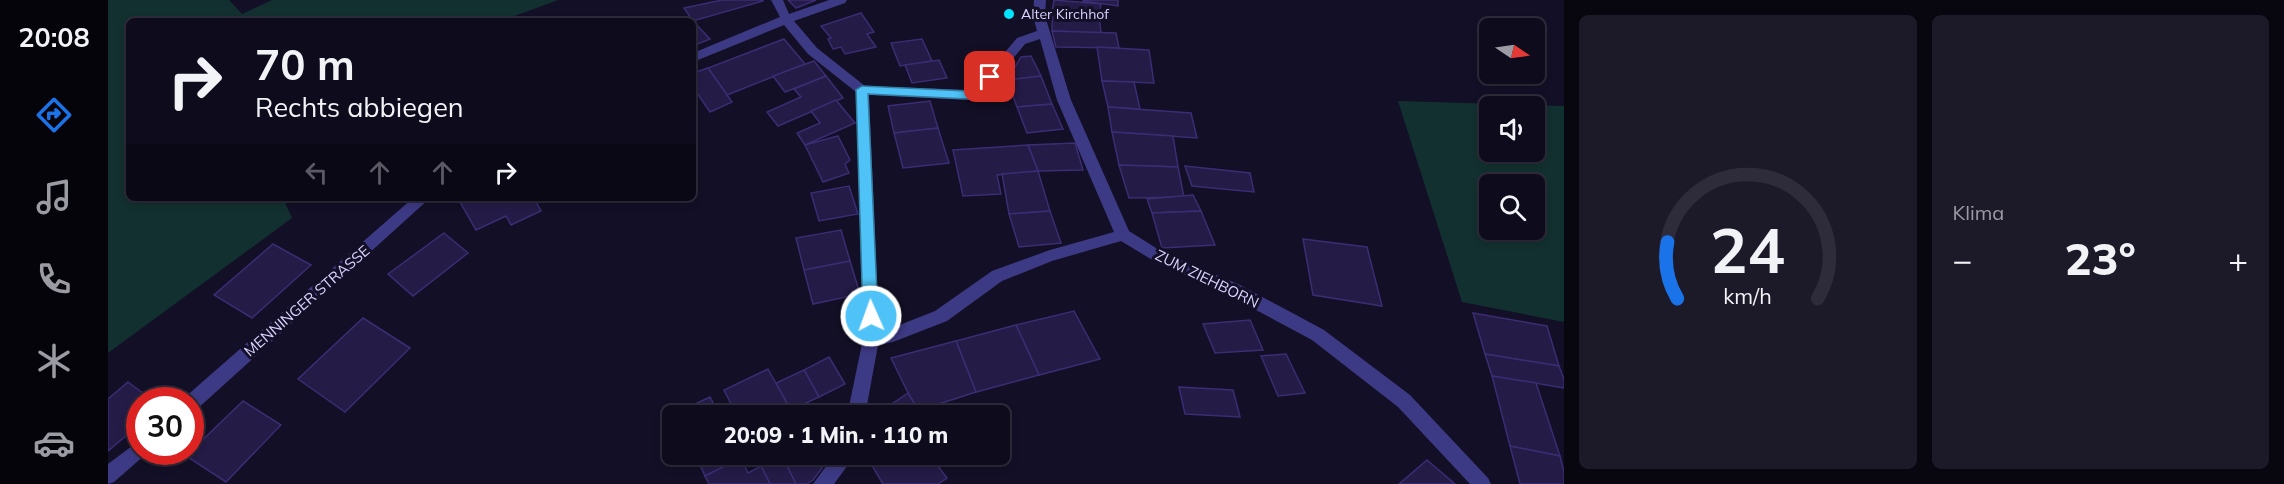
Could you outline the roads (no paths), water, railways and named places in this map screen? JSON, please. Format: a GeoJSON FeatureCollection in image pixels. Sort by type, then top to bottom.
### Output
{"type":"FeatureCollection","features":[{"type":"Feature","properties":{"kind":"street"},"geometry":{"type":"LineString","coordinates":[[777,0],[784,20],[821,59],[862,90],[969,95],[977,93],[1021,41],[1045,33]]}},
{"type":"Feature","properties":{"kind":"street"},"geometry":{"type":"LineString","coordinates":[[696,57],[784,20],[841,0]]}},
{"type":"Feature","properties":{"kind":"street"},"geometry":{"type":"LineString","coordinates":[[872,339],[893,335],[941,316],[997,276],[1050,256],[1123,235],[1064,100],[1039,16],[1040,0]]}},
{"type":"Feature","properties":{"kind":"street"},"geometry":{"type":"LineString","coordinates":[[857,405],[872,339],[862,90]]}},
{"type":"Feature","properties":{"kind":"street","name":"MENNINGER STRASSE"},"geometry":{"type":"LineString","coordinates":[[204,392],[420,201]]}},
{"type":"Feature","properties":{"kind":"street","name":"ZUM ZIEHBORN"},"geometry":{"type":"LineString","coordinates":[[1123,235],[1159,257],[1232,289],[1318,335],[1404,401],[1482,484]]}},
{"type":"Feature","properties":{"kind":"street"},"geometry":{"type":"LineString","coordinates":[[108,476],[126,460]]}},
{"type":"Feature","properties":{"kind":"street"},"geometry":{"type":"LineString","coordinates":[[822,484],[838,465]]}},
{"type":"Feature","properties":{"kind":"place","name":"Alter Kirchhof"},"geometry":{"type":"Point","coordinates":[1009,14]}}]}
